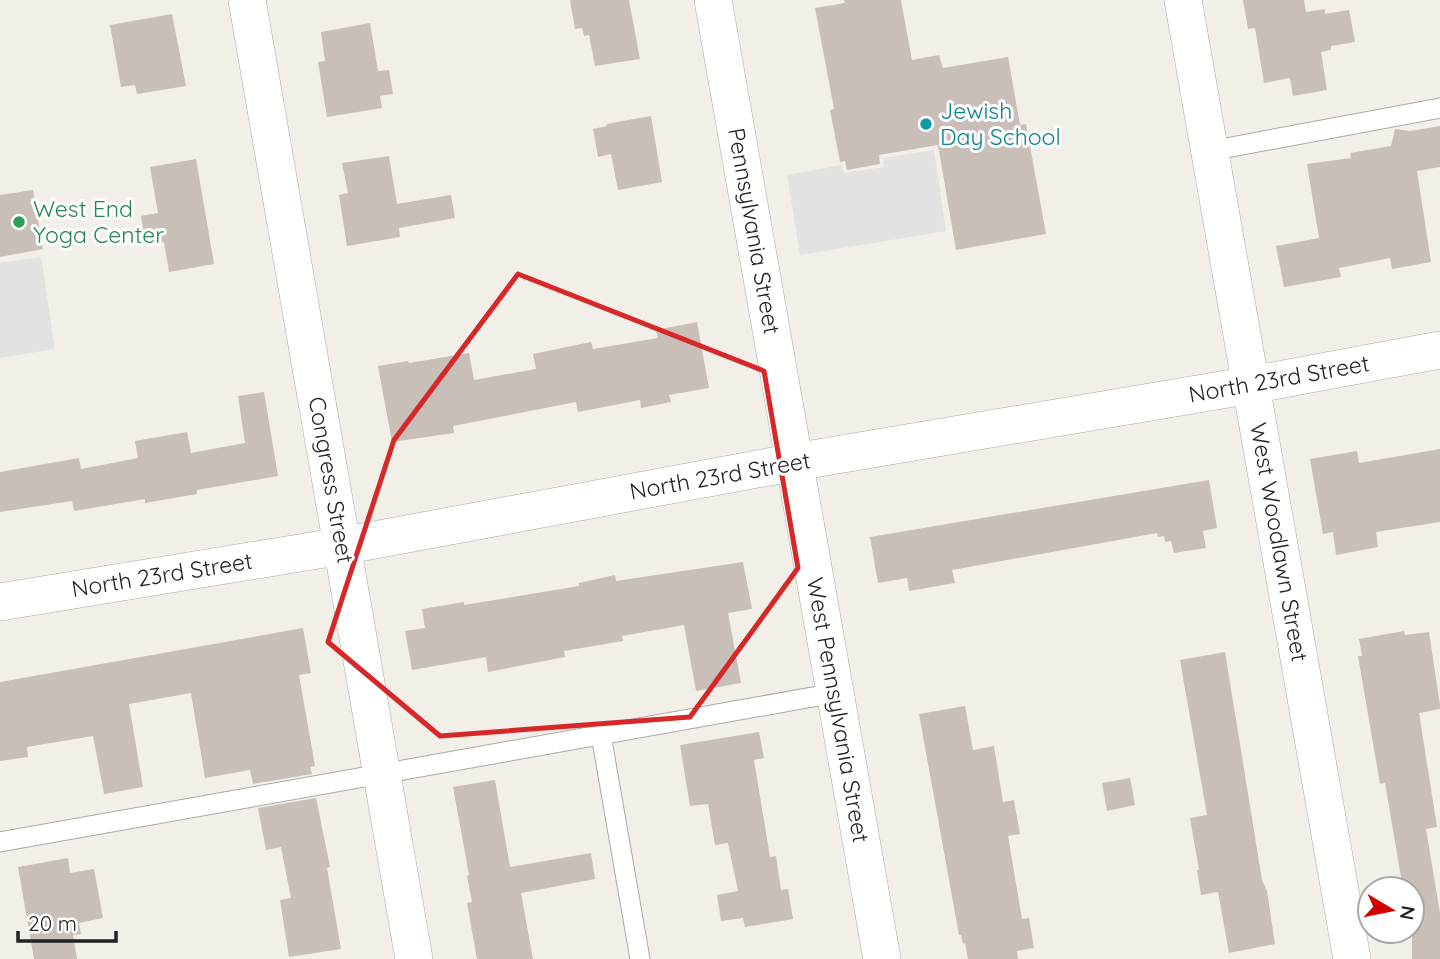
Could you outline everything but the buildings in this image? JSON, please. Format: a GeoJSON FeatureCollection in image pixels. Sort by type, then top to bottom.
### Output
{"type":"FeatureCollection","features":[{"type":"Feature","properties":{"kind":"street","name":"Congress Street"},"geometry":{"type":"LineString","coordinates":[[247,0],[414,959]]}},
{"type":"Feature","properties":{"kind":"street","name":"Pennsylvania Street"},"geometry":{"type":"LineString","coordinates":[[713,0],[795,462]]}},
{"type":"Feature","properties":{"kind":"street","name":"West Woodlawn Street"},"geometry":{"type":"LineString","coordinates":[[1183,0],[1352,959]]}},
{"type":"Feature","properties":{"kind":"street","name":"North 23rd Street"},"geometry":{"type":"LineString","coordinates":[[0,602],[342,546],[795,462],[1251,385],[1440,350]]}},
{"type":"Feature","properties":{"kind":"street","name":"West Pennsylvania Street"},"geometry":{"type":"LineString","coordinates":[[795,462],[882,959]]}},
{"type":"Feature","properties":{"kind":"lane"},"geometry":{"type":"LineString","coordinates":[[1210,151],[1440,107]]}},
{"type":"Feature","properties":{"kind":"lane"},"geometry":{"type":"LineString","coordinates":[[0,842],[835,692]]}},
{"type":"Feature","properties":{"kind":"lane"},"geometry":{"type":"LineString","coordinates":[[601,735],[640,959]]}},
{"type":"Feature","properties":{"kind":"highlighted area"},"geometry":{"type":"Polygon","coordinates":[[[518,274],[764,371],[798,568],[690,717],[440,736],[328,642],[394,440],[518,274]]]}},
{"type":"Feature","properties":{"kind":"shaded area"},"geometry":{"type":"Polygon","coordinates":[[[934,150],[946,231],[800,255],[787,175],[842,165],[844,173],[884,167],[883,158],[934,150]]]}},
{"type":"Feature","properties":{"kind":"shaded area"},"geometry":{"type":"Polygon","coordinates":[[[41,257],[55,349],[0,358],[0,263],[41,257]]]}},
{"type":"Feature","properties":{"kind":"place","name":"Jewish Day School"},"geometry":{"type":"Point","coordinates":[926,124]}},
{"type":"Feature","properties":{"kind":"place","name":"West End Yoga Center"},"geometry":{"type":"Point","coordinates":[19,222]}}]}
